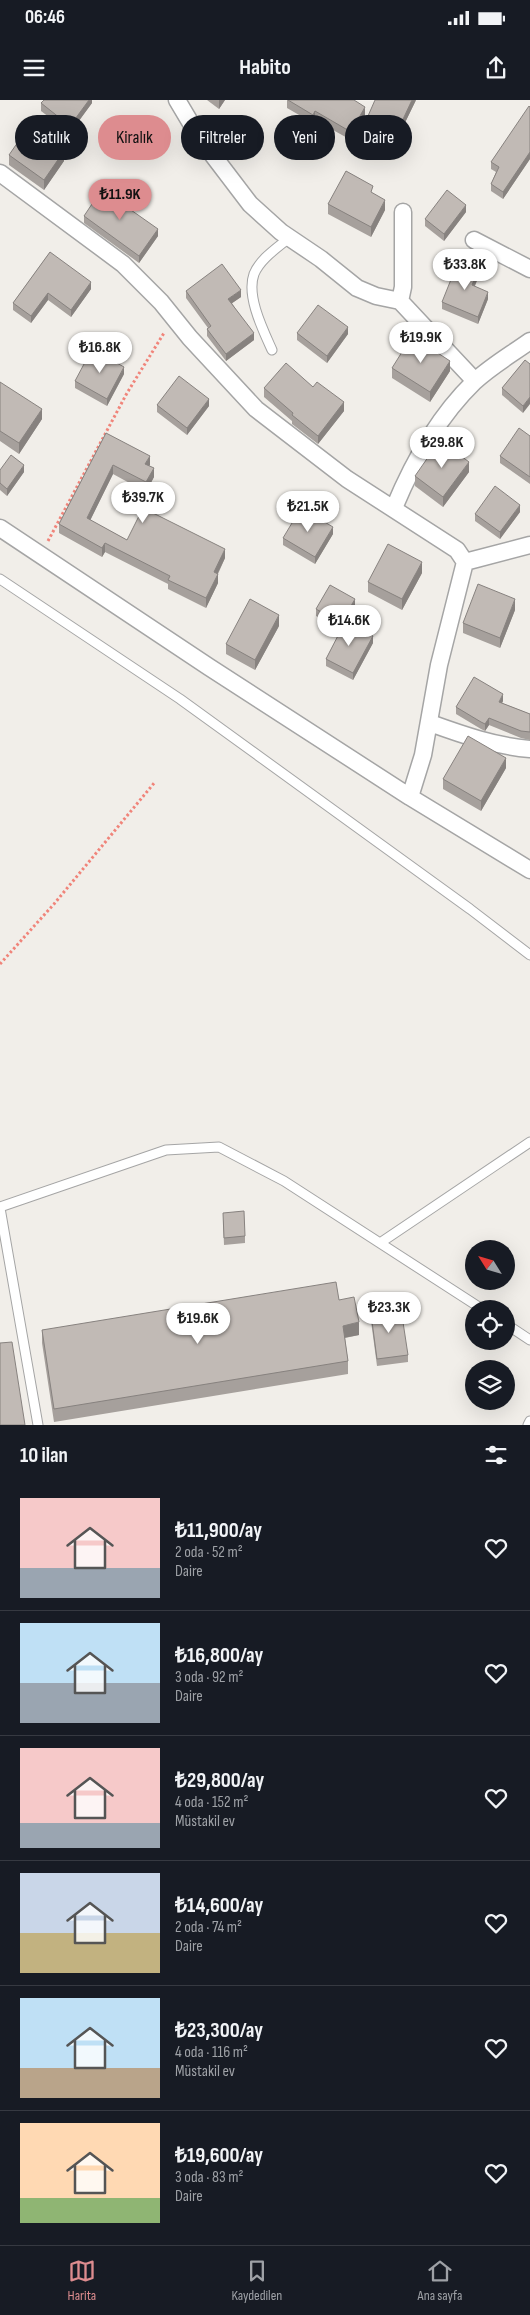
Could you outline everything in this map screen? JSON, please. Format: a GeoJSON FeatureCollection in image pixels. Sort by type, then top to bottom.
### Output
{"type":"FeatureCollection","features":[{"type":"Feature","properties":{"kind":"street"},"geometry":{"type":"LineString","coordinates":[[177,100],[199,137],[250,204],[290,238],[357,288],[376,296],[400,300],[475,381]]}},
{"type":"Feature","properties":{"kind":"street"},"geometry":{"type":"LineString","coordinates":[[0,173],[123,264],[160,302],[220,372],[256,409],[347,479],[457,550],[464,562],[439,665],[430,723],[410,797]]}},
{"type":"Feature","properties":{"kind":"street"},"geometry":{"type":"LineString","coordinates":[[400,300],[403,287],[403,212]]}},
{"type":"Feature","properties":{"kind":"street"},"geometry":{"type":"LineString","coordinates":[[474,240],[530,269]]}},
{"type":"Feature","properties":{"kind":"street"},"geometry":{"type":"LineString","coordinates":[[394,508],[406,477],[445,414],[475,381],[530,340]]}},
{"type":"Feature","properties":{"kind":"street"},"geometry":{"type":"LineString","coordinates":[[0,528],[410,797],[526,863]]}},
{"type":"Feature","properties":{"kind":"street"},"geometry":{"type":"LineString","coordinates":[[464,562],[530,545]]}},
{"type":"Feature","properties":{"kind":"street"},"geometry":{"type":"LineString","coordinates":[[430,723],[473,738],[515,748],[530,749]]}},
{"type":"Feature","properties":{"kind":"lane"},"geometry":{"type":"LineString","coordinates":[[272,350],[255,312],[254,274],[267,256],[290,238]]}},
{"type":"Feature","properties":{"kind":"lane"},"geometry":{"type":"LineString","coordinates":[[0,579],[180,698],[530,955]]}},
{"type":"Feature","properties":{"kind":"lane"},"geometry":{"type":"LineString","coordinates":[[380,1243],[530,1142]]}},
{"type":"Feature","properties":{"kind":"lane"},"geometry":{"type":"LineString","coordinates":[[38,1425],[0,1207],[166,1150],[219,1148],[284,1181],[468,1300]]}},
{"type":"Feature","properties":{"kind":"lane"},"geometry":{"type":"LineString","coordinates":[[515,1330],[530,1340]]}},
{"type":"Feature","properties":{"kind":"lane"},"geometry":{"type":"LineString","coordinates":[[528,1425],[530,1421]]}},
{"type":"Feature","properties":{"kind":"path"},"geometry":{"type":"LineString","coordinates":[[40,554],[128,392],[166,331],[175,320]]}},
{"type":"Feature","properties":{"kind":"path"},"geometry":{"type":"LineString","coordinates":[[0,964],[54,904],[156,782]]}},
{"type":"Feature","properties":{"kind":"building"},"geometry":{"type":"Polygon","coordinates":[[[44,100],[89,100],[78,115],[56,115],[41,103],[44,100]]]}},
{"type":"Feature","properties":{"kind":"building"},"geometry":{"type":"Polygon","coordinates":[[[288,100],[354,100],[365,107],[361,115],[345,115],[345,128],[335,123],[335,115],[322,115],[315,111],[313,115],[288,100]]]}},
{"type":"Feature","properties":{"kind":"building"},"geometry":{"type":"Polygon","coordinates":[[[375,100],[412,100],[405,115],[368,115],[375,100]]]}},
{"type":"Feature","properties":{"kind":"building"},"geometry":{"type":"Polygon","coordinates":[[[529,106],[530,152],[503,192],[491,184],[499,167],[491,162],[529,106]]]}},
{"type":"Feature","properties":{"kind":"building"},"geometry":{"type":"Polygon","coordinates":[[[15,146],[15,159],[9,155],[15,146]]]}},
{"type":"Feature","properties":{"kind":"building"},"geometry":{"type":"Polygon","coordinates":[[[16,160],[58,160],[44,180],[16,160]]]}},
{"type":"Feature","properties":{"kind":"building"},"geometry":{"type":"Polygon","coordinates":[[[346,171],[373,186],[371,192],[385,200],[371,227],[328,204],[346,171]]]}},
{"type":"Feature","properties":{"kind":"building"},"geometry":{"type":"Polygon","coordinates":[[[106,183],[125,197],[121,203],[158,229],[139,256],[84,216],[106,183]]]}},
{"type":"Feature","properties":{"kind":"building"},"geometry":{"type":"Polygon","coordinates":[[[447,190],[466,205],[444,234],[425,219],[447,190]]]}},
{"type":"Feature","properties":{"kind":"building"},"geometry":{"type":"Polygon","coordinates":[[[50,252],[91,282],[71,310],[48,293],[31,316],[13,303],[50,252]]]}},
{"type":"Feature","properties":{"kind":"building"},"geometry":{"type":"Polygon","coordinates":[[[458,262],[478,270],[472,285],[488,292],[478,317],[442,302],[458,262]]]}},
{"type":"Feature","properties":{"kind":"building"},"geometry":{"type":"Polygon","coordinates":[[[222,264],[241,290],[228,299],[254,333],[226,354],[207,329],[211,326],[186,291],[222,264]]]}},
{"type":"Feature","properties":{"kind":"building"},"geometry":{"type":"Polygon","coordinates":[[[318,305],[348,327],[327,356],[297,333],[318,305]]]}},
{"type":"Feature","properties":{"kind":"building"},"geometry":{"type":"Polygon","coordinates":[[[412,336],[450,361],[430,392],[392,368],[412,336]]]}},
{"type":"Feature","properties":{"kind":"building"},"geometry":{"type":"Polygon","coordinates":[[[92,349],[124,367],[107,399],[75,381],[92,349]]]}},
{"type":"Feature","properties":{"kind":"building"},"geometry":{"type":"Polygon","coordinates":[[[525,360],[530,364],[530,397],[523,406],[502,388],[525,360]]]}},
{"type":"Feature","properties":{"kind":"building"},"geometry":{"type":"Polygon","coordinates":[[[286,363],[313,387],[317,382],[344,402],[318,436],[292,415],[293,413],[264,388],[286,363]]]}},
{"type":"Feature","properties":{"kind":"building"},"geometry":{"type":"Polygon","coordinates":[[[179,376],[209,399],[187,428],[157,405],[179,376]]]}},
{"type":"Feature","properties":{"kind":"building"},"geometry":{"type":"Polygon","coordinates":[[[0,382],[42,409],[19,443],[0,431],[0,382]]]}},
{"type":"Feature","properties":{"kind":"building"},"geometry":{"type":"Polygon","coordinates":[[[519,428],[530,436],[530,477],[500,456],[519,428]]]}},
{"type":"Feature","properties":{"kind":"building"},"geometry":{"type":"Polygon","coordinates":[[[106,433],[150,456],[145,464],[154,468],[146,482],[113,465],[87,518],[127,540],[143,508],[225,549],[214,572],[218,574],[206,598],[168,580],[170,576],[105,543],[102,548],[59,524],[106,433]]]}},
{"type":"Feature","properties":{"kind":"building"},"geometry":{"type":"Polygon","coordinates":[[[440,440],[469,462],[443,497],[415,476],[440,440]]]}},
{"type":"Feature","properties":{"kind":"building"},"geometry":{"type":"Polygon","coordinates":[[[11,455],[24,465],[7,489],[0,483],[0,470],[11,455]]]}},
{"type":"Feature","properties":{"kind":"building"},"geometry":{"type":"Polygon","coordinates":[[[495,486],[520,505],[500,532],[475,514],[495,486]]]}},
{"type":"Feature","properties":{"kind":"building"},"geometry":{"type":"Polygon","coordinates":[[[301,508],[333,527],[315,557],[283,538],[301,508]]]}},
{"type":"Feature","properties":{"kind":"building"},"geometry":{"type":"Polygon","coordinates":[[[388,544],[422,562],[402,599],[368,582],[388,544]]]}},
{"type":"Feature","properties":{"kind":"building"},"geometry":{"type":"Polygon","coordinates":[[[478,584],[515,599],[500,638],[463,623],[478,584]]]}},
{"type":"Feature","properties":{"kind":"building"},"geometry":{"type":"Polygon","coordinates":[[[330,585],[355,599],[341,623],[316,609],[330,585]]]}},
{"type":"Feature","properties":{"kind":"building"},"geometry":{"type":"Polygon","coordinates":[[[250,599],[279,615],[255,660],[226,644],[250,599]]]}},
{"type":"Feature","properties":{"kind":"building"},"geometry":{"type":"Polygon","coordinates":[[[345,622],[373,636],[353,673],[326,659],[345,622]]]}},
{"type":"Feature","properties":{"kind":"building"},"geometry":{"type":"Polygon","coordinates":[[[474,677],[503,694],[499,702],[530,714],[530,732],[521,731],[489,718],[485,724],[456,707],[474,677]]]}},
{"type":"Feature","properties":{"kind":"building"},"geometry":{"type":"Polygon","coordinates":[[[468,736],[506,758],[481,801],[443,779],[468,736]]]}},
{"type":"Feature","properties":{"kind":"building"},"geometry":{"type":"Polygon","coordinates":[[[244,1211],[245,1236],[224,1238],[223,1213],[244,1211]]]}},
{"type":"Feature","properties":{"kind":"building"},"geometry":{"type":"Polygon","coordinates":[[[336,1282],[339,1300],[354,1297],[359,1322],[343,1326],[348,1361],[54,1409],[42,1330],[336,1282]]]}},
{"type":"Feature","properties":{"kind":"building"},"geometry":{"type":"Polygon","coordinates":[[[401,1309],[408,1355],[377,1359],[371,1314],[401,1309]]]}},
{"type":"Feature","properties":{"kind":"building"},"geometry":{"type":"Polygon","coordinates":[[[12,1342],[25,1425],[0,1425],[0,1343],[12,1342]]]}}]}
